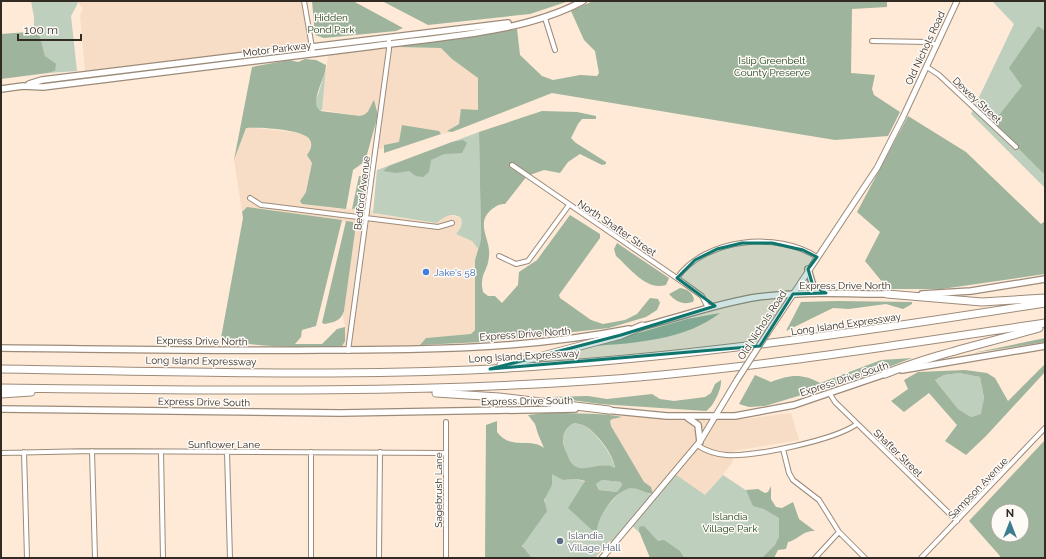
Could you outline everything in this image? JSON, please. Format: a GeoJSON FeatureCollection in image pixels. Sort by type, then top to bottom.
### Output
{"type":"FeatureCollection","features":[{"type":"Feature","properties":{"kind":"highway"},"geometry":{"type":"LineString","coordinates":[[887,294],[988,302],[1045,298]]}},
{"type":"Feature","properties":{"kind":"highway","name":"Long Island Expressway"},"geometry":{"type":"LineString","coordinates":[[1,369],[316,372],[490,369],[624,359],[746,347],[854,333],[1045,303]]}},
{"type":"Feature","properties":{"kind":"highway"},"geometry":{"type":"LineString","coordinates":[[1,388],[290,391],[408,389],[537,384],[691,372],[844,353],[1045,323]]}},
{"type":"Feature","properties":{"kind":"highway"},"geometry":{"type":"LineString","coordinates":[[490,369],[507,363],[539,357],[621,335],[642,326]]}},
{"type":"Feature","properties":{"kind":"highway"},"geometry":{"type":"LineString","coordinates":[[884,374],[958,349],[1045,326]]}},
{"type":"Feature","properties":{"kind":"highway"},"geometry":{"type":"LineString","coordinates":[[1,394],[30,392],[45,388]]}},
{"type":"Feature","properties":{"kind":"highway"},"geometry":{"type":"LineString","coordinates":[[408,389],[426,394],[491,396],[609,410]]}},
{"type":"Feature","properties":{"kind":"main road","name":"Motor Parkway"},"geometry":{"type":"LineString","coordinates":[[23,86],[43,87],[464,34],[545,18],[583,1]]}},
{"type":"Feature","properties":{"kind":"main road","name":"Motor Parkway"},"geometry":{"type":"LineString","coordinates":[[1,89],[23,86],[42,80],[389,37],[532,21]]}},
{"type":"Feature","properties":{"kind":"main road"},"geometry":{"type":"LineString","coordinates":[[808,269],[813,286],[826,294]]}},
{"type":"Feature","properties":{"kind":"main road","name":"Express Drive North"},"geometry":{"type":"LineString","coordinates":[[1,348],[348,351],[455,348],[556,341],[587,337],[642,326],[708,308],[759,297],[793,294],[957,293],[1045,279]]}},
{"type":"Feature","properties":{"kind":"main road","name":"Express Drive South"},"geometry":{"type":"LineString","coordinates":[[1,409],[341,412],[542,408],[609,410],[686,417],[716,417],[774,410],[830,394],[884,374],[931,364],[1045,346]]}},
{"type":"Feature","properties":{"kind":"main road"},"geometry":{"type":"LineString","coordinates":[[686,417],[698,425],[698,444]]}},
{"type":"Feature","properties":{"kind":"street"},"geometry":{"type":"LineString","coordinates":[[304,1],[313,53]]}},
{"type":"Feature","properties":{"kind":"street","name":"Old Nichols Road"},"geometry":{"type":"LineString","coordinates":[[602,558],[698,444],[808,269],[877,168],[927,67],[957,1]]}},
{"type":"Feature","properties":{"kind":"street"},"geometry":{"type":"LineString","coordinates":[[545,18],[555,50]]}},
{"type":"Feature","properties":{"kind":"street","name":"Bedford Avenue"},"geometry":{"type":"LineString","coordinates":[[348,351],[389,37]]}},
{"type":"Feature","properties":{"kind":"street"},"geometry":{"type":"LineString","coordinates":[[872,41],[929,42],[937,45]]}},
{"type":"Feature","properties":{"kind":"street","name":"Dewey Street"},"geometry":{"type":"LineString","coordinates":[[927,67],[939,75],[1016,147]]}},
{"type":"Feature","properties":{"kind":"street","name":"North Shafter Street"},"geometry":{"type":"LineString","coordinates":[[512,166],[702,296],[708,308]]}},
{"type":"Feature","properties":{"kind":"street"},"geometry":{"type":"LineString","coordinates":[[250,198],[261,205],[438,227],[452,223]]}},
{"type":"Feature","properties":{"kind":"street"},"geometry":{"type":"LineString","coordinates":[[499,256],[516,264],[528,261],[569,204]]}},
{"type":"Feature","properties":{"kind":"street"},"geometry":{"type":"LineString","coordinates":[[677,278],[695,260],[718,248],[734,244],[762,242],[779,244],[804,250],[817,257]]}},
{"type":"Feature","properties":{"kind":"street","name":"Shafter Street"},"geometry":{"type":"LineString","coordinates":[[830,394],[834,402],[957,521]]}},
{"type":"Feature","properties":{"kind":"street","name":"Sagebrush Lane"},"geometry":{"type":"LineString","coordinates":[[446,422],[446,558]]}},
{"type":"Feature","properties":{"kind":"street"},"geometry":{"type":"LineString","coordinates":[[698,444],[714,453],[730,455],[756,453],[783,449],[847,430],[857,424]]}},
{"type":"Feature","properties":{"kind":"street","name":"Sampson Avenue"},"geometry":{"type":"LineString","coordinates":[[921,558],[1045,428]]}},
{"type":"Feature","properties":{"kind":"street"},"geometry":{"type":"LineString","coordinates":[[783,449],[791,476],[818,500],[839,532],[865,558]]}},
{"type":"Feature","properties":{"kind":"street"},"geometry":{"type":"LineString","coordinates":[[92,451],[95,558]]}},
{"type":"Feature","properties":{"kind":"street","name":"Sunflower Lane"},"geometry":{"type":"LineString","coordinates":[[1,453],[92,451],[446,453]]}},
{"type":"Feature","properties":{"kind":"street"},"geometry":{"type":"LineString","coordinates":[[24,452],[27,558]]}},
{"type":"Feature","properties":{"kind":"street"},"geometry":{"type":"LineString","coordinates":[[160,452],[163,558]]}},
{"type":"Feature","properties":{"kind":"street"},"geometry":{"type":"LineString","coordinates":[[227,452],[230,558]]}},
{"type":"Feature","properties":{"kind":"street"},"geometry":{"type":"LineString","coordinates":[[310,452],[311,558]]}},
{"type":"Feature","properties":{"kind":"street"},"geometry":{"type":"LineString","coordinates":[[379,558],[380,452]]}},
{"type":"Feature","properties":{"kind":"street"},"geometry":{"type":"LineString","coordinates":[[815,558],[839,532]]}},
{"type":"Feature","properties":{"kind":"highlighted area"},"geometry":{"type":"Polygon","coordinates":[[[742,243],[772,243],[803,250],[817,257],[808,269],[813,286],[826,293],[793,294],[760,346],[490,369],[621,335],[715,306],[677,278],[695,260],[717,249],[742,243]]]}},
{"type":"Feature","properties":{"kind":"shaded area"},"geometry":{"type":"Polygon","coordinates":[[[76,1],[301,1],[309,44],[85,71],[80,16],[83,8],[76,1]]]}},
{"type":"Feature","properties":{"kind":"shaded area"},"geometry":{"type":"Polygon","coordinates":[[[390,47],[441,48],[452,59],[478,78],[478,110],[448,131],[452,132],[441,134],[439,131],[403,125],[399,142],[384,145],[383,149],[377,148],[381,117],[378,115],[377,107],[372,102],[370,110],[365,115],[360,116],[322,110],[328,55],[390,47]]]}},
{"type":"Feature","properties":{"kind":"shaded area"},"geometry":{"type":"Polygon","coordinates":[[[246,128],[303,133],[310,140],[311,144],[308,155],[312,163],[306,192],[302,197],[302,204],[341,209],[359,208],[372,210],[376,214],[437,223],[445,216],[450,215],[461,218],[461,226],[456,234],[472,241],[478,249],[475,260],[475,330],[471,334],[426,338],[420,345],[341,348],[346,332],[343,316],[355,232],[353,223],[247,208],[242,212],[234,160],[246,128]]]}},
{"type":"Feature","properties":{"kind":"shaded area"},"geometry":{"type":"Polygon","coordinates":[[[791,413],[799,440],[734,451],[732,463],[706,496],[652,496],[636,483],[604,414],[684,420],[745,419],[791,413]]]}},
{"type":"Feature","properties":{"kind":"green space"},"geometry":{"type":"Polygon","coordinates":[[[31,1],[76,1],[78,3],[71,16],[77,71],[48,73],[55,71],[51,62],[45,56],[40,36],[34,34],[34,17],[31,1]]]}},
{"type":"Feature","properties":{"kind":"green space","name":"Hidden Pond Park"},"geometry":{"type":"Polygon","coordinates":[[[312,1],[353,1],[403,28],[396,31],[324,38],[315,35],[312,1]]]}},
{"type":"Feature","properties":{"kind":"green space"},"geometry":{"type":"Polygon","coordinates":[[[382,1],[569,1],[530,14],[428,25],[382,1]]]}},
{"type":"Feature","properties":{"kind":"green space","name":"Islip Greenbelt County Preserve"},"geometry":{"type":"Polygon","coordinates":[[[593,1],[887,1],[887,7],[852,9],[851,73],[875,75],[872,89],[874,95],[900,112],[888,136],[835,140],[552,93],[452,132],[447,131],[459,124],[461,109],[478,110],[478,78],[452,59],[441,48],[396,47],[517,29],[520,55],[542,76],[553,80],[580,75],[597,76],[599,73],[595,51],[584,40],[571,11],[593,1]]]}},
{"type":"Feature","properties":{"kind":"green space"},"geometry":{"type":"Polygon","coordinates":[[[992,1],[1045,1],[1045,188],[971,114],[1014,24],[992,1]]]}},
{"type":"Feature","properties":{"kind":"green space"},"geometry":{"type":"Polygon","coordinates":[[[1038,26],[1045,31],[1045,175],[993,123],[1022,86],[1009,68],[1038,26]]]}},
{"type":"Feature","properties":{"kind":"green space"},"geometry":{"type":"Polygon","coordinates":[[[28,32],[40,36],[45,56],[56,64],[55,71],[1,79],[1,34],[28,32]]]}},
{"type":"Feature","properties":{"kind":"green space"},"geometry":{"type":"Polygon","coordinates":[[[305,59],[316,60],[326,65],[316,101],[317,107],[320,111],[360,116],[368,112],[374,100],[378,115],[366,158],[364,162],[353,170],[346,209],[302,204],[300,201],[306,192],[312,163],[307,155],[311,148],[311,142],[306,136],[300,133],[260,128],[246,128],[234,160],[252,67],[289,60],[298,62],[305,59]]]}},
{"type":"Feature","properties":{"kind":"green space"},"geometry":{"type":"Polygon","coordinates":[[[326,69],[322,110],[320,111],[318,110],[316,101],[326,69]]]}},
{"type":"Feature","properties":{"kind":"green space"},"geometry":{"type":"Polygon","coordinates":[[[542,111],[577,112],[596,116],[596,119],[582,119],[571,138],[576,143],[606,162],[606,164],[602,165],[580,154],[568,162],[560,173],[544,170],[527,176],[505,204],[501,204],[486,215],[484,226],[489,256],[482,281],[483,292],[488,296],[495,296],[502,303],[518,285],[519,272],[537,260],[570,215],[600,234],[600,238],[559,295],[560,298],[591,320],[603,324],[625,320],[637,314],[650,298],[658,299],[660,303],[657,310],[646,317],[609,328],[483,342],[420,345],[426,338],[471,334],[475,330],[475,260],[481,240],[479,132],[542,111]]]}},
{"type":"Feature","properties":{"kind":"green space"},"geometry":{"type":"Polygon","coordinates":[[[908,116],[966,152],[1041,224],[1045,221],[1045,274],[942,289],[888,289],[865,261],[880,232],[857,212],[908,116]]]}},
{"type":"Feature","properties":{"kind":"green space"},"geometry":{"type":"Polygon","coordinates":[[[402,125],[439,131],[441,134],[384,153],[384,145],[399,142],[402,125]]]}},
{"type":"Feature","properties":{"kind":"green space"},"geometry":{"type":"Polygon","coordinates":[[[479,132],[481,241],[478,249],[472,241],[456,234],[462,223],[461,218],[458,216],[452,215],[443,218],[437,223],[373,213],[377,170],[479,132]]]}},
{"type":"Feature","properties":{"kind":"green space"},"geometry":{"type":"Polygon","coordinates":[[[463,140],[467,143],[462,153],[444,154],[431,160],[429,172],[423,177],[416,176],[409,171],[396,173],[383,171],[389,166],[452,142],[463,140]]]}},
{"type":"Feature","properties":{"kind":"green space"},"geometry":{"type":"Polygon","coordinates":[[[359,176],[364,177],[365,185],[363,197],[359,208],[352,209],[359,176]]]}},
{"type":"Feature","properties":{"kind":"green space"},"geometry":{"type":"Polygon","coordinates":[[[247,207],[342,220],[316,326],[302,330],[301,337],[295,344],[322,344],[337,329],[345,327],[345,341],[341,348],[323,346],[265,346],[247,344],[221,338],[243,218],[242,212],[247,207]]]}},
{"type":"Feature","properties":{"kind":"green space"},"geometry":{"type":"Polygon","coordinates":[[[346,221],[353,222],[355,232],[344,311],[339,319],[325,324],[322,323],[346,221]]]}},
{"type":"Feature","properties":{"kind":"green space"},"geometry":{"type":"Polygon","coordinates":[[[617,243],[669,278],[666,285],[652,285],[645,282],[633,272],[616,256],[614,249],[617,243]]]}},
{"type":"Feature","properties":{"kind":"green space"},"geometry":{"type":"Polygon","coordinates":[[[680,288],[691,293],[694,299],[693,302],[680,302],[669,294],[680,288]]]}},
{"type":"Feature","properties":{"kind":"green space"},"geometry":{"type":"Polygon","coordinates":[[[801,302],[912,302],[912,304],[903,309],[886,304],[849,309],[833,308],[786,331],[801,302]]]}},
{"type":"Feature","properties":{"kind":"green space"},"geometry":{"type":"Polygon","coordinates":[[[720,313],[706,322],[676,335],[643,341],[593,346],[687,319],[720,313]]]}},
{"type":"Feature","properties":{"kind":"green space"},"geometry":{"type":"Polygon","coordinates":[[[1045,338],[1045,342],[973,353],[1045,338]]]}},
{"type":"Feature","properties":{"kind":"green space"},"geometry":{"type":"Polygon","coordinates":[[[912,358],[868,375],[765,406],[749,407],[739,404],[755,375],[771,382],[784,378],[801,376],[820,383],[881,360],[912,358]]]}},
{"type":"Feature","properties":{"kind":"green space"},"geometry":{"type":"Polygon","coordinates":[[[1045,364],[1045,372],[986,436],[966,455],[945,441],[957,425],[929,393],[904,412],[891,401],[908,389],[904,380],[918,372],[965,370],[987,373],[995,378],[1008,401],[1045,364]],[[959,373],[944,375],[935,380],[958,409],[971,417],[981,414],[984,398],[980,377],[959,373]]]}},
{"type":"Feature","properties":{"kind":"green space"},"geometry":{"type":"Polygon","coordinates":[[[959,373],[980,377],[984,398],[982,414],[971,417],[958,409],[935,380],[944,375],[959,373]]]}},
{"type":"Feature","properties":{"kind":"green space"},"geometry":{"type":"Polygon","coordinates":[[[721,380],[720,388],[716,397],[709,409],[706,411],[600,404],[550,397],[588,396],[607,399],[652,394],[660,399],[674,401],[705,397],[711,393],[715,384],[721,380]]]}},
{"type":"Feature","properties":{"kind":"green space"},"geometry":{"type":"Polygon","coordinates":[[[554,412],[622,417],[612,419],[610,421],[611,426],[644,482],[651,487],[653,494],[634,488],[625,490],[614,498],[604,511],[597,530],[592,530],[568,508],[585,481],[577,479],[563,480],[552,474],[552,485],[544,500],[547,511],[522,546],[532,558],[485,558],[486,425],[497,421],[497,432],[502,438],[514,443],[539,445],[544,448],[535,424],[528,415],[554,412]],[[574,423],[566,430],[563,438],[564,447],[572,463],[577,467],[582,468],[602,465],[615,468],[608,450],[599,438],[588,428],[574,423]],[[602,480],[596,484],[599,490],[617,492],[622,485],[621,482],[602,480]]]}},
{"type":"Feature","properties":{"kind":"green space"},"geometry":{"type":"Polygon","coordinates":[[[574,423],[588,428],[598,438],[608,451],[615,469],[609,466],[583,468],[572,464],[565,450],[563,438],[564,433],[574,423]]]}},
{"type":"Feature","properties":{"kind":"green space"},"geometry":{"type":"Polygon","coordinates":[[[1045,440],[1045,558],[999,558],[1000,556],[969,521],[1045,440]]]}},
{"type":"Feature","properties":{"kind":"green space","name":"Islandia Village Park"},"geometry":{"type":"Polygon","coordinates":[[[672,472],[705,495],[723,475],[798,525],[768,558],[667,558],[630,524],[614,543],[610,541],[595,558],[532,558],[523,548],[523,543],[544,506],[545,494],[552,485],[552,473],[563,480],[577,479],[585,482],[573,502],[593,521],[631,481],[652,496],[672,472]]]}},
{"type":"Feature","properties":{"kind":"green space"},"geometry":{"type":"Polygon","coordinates":[[[602,480],[621,482],[622,485],[617,492],[599,490],[596,484],[602,480]]]}},
{"type":"Feature","properties":{"kind":"green space"},"geometry":{"type":"Polygon","coordinates":[[[771,486],[771,499],[776,507],[782,508],[793,502],[799,519],[815,531],[807,532],[788,542],[786,549],[778,550],[774,558],[762,558],[775,545],[779,537],[779,518],[764,509],[753,506],[746,490],[758,489],[765,493],[768,492],[771,486]]]}},
{"type":"Feature","properties":{"kind":"green space"},"geometry":{"type":"Polygon","coordinates":[[[644,526],[658,541],[664,540],[680,551],[684,558],[650,558],[639,531],[639,527],[644,526]]]}},
{"type":"Feature","properties":{"kind":"place","name":"Jake's 58"},"geometry":{"type":"Point","coordinates":[426,272]}},
{"type":"Feature","properties":{"kind":"place","name":"Islandia Village Hall"},"geometry":{"type":"Point","coordinates":[560,541]}}]}
